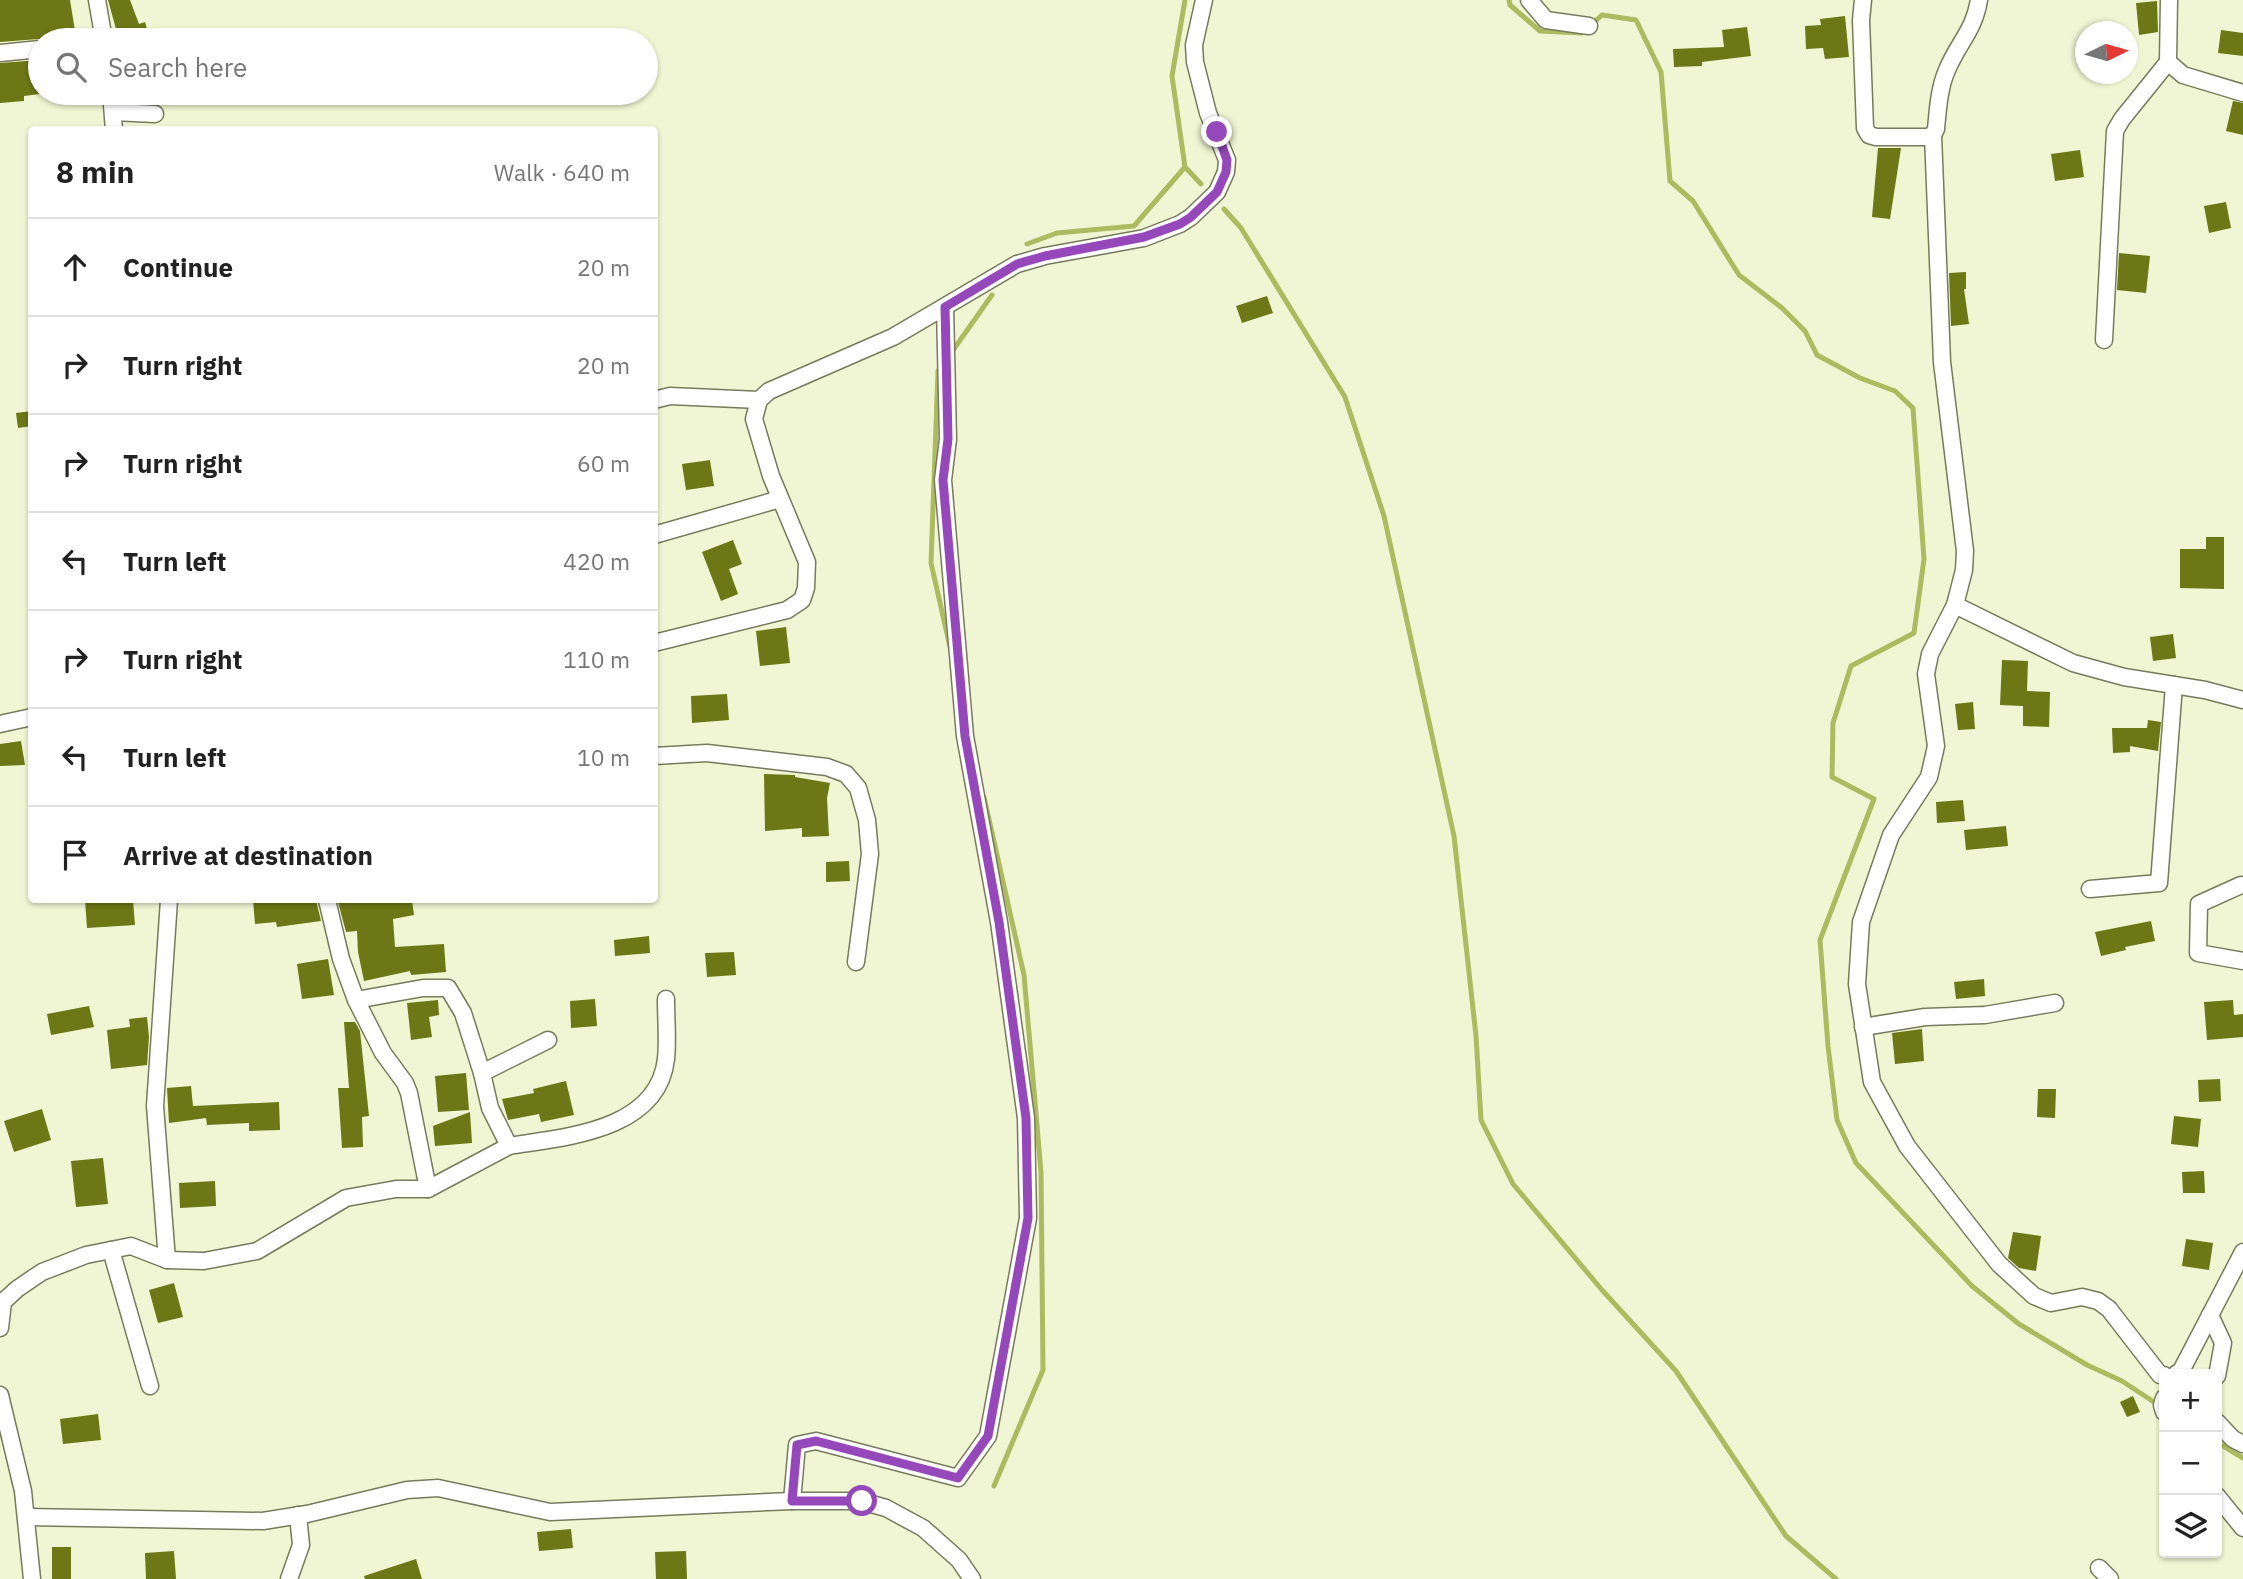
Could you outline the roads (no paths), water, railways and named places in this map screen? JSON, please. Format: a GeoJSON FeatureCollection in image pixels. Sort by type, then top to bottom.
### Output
{"type":"FeatureCollection","features":[{"type":"Feature","properties":{"kind":"street"},"geometry":{"type":"LineString","coordinates":[[97,0],[102,28]]}},
{"type":"Feature","properties":{"kind":"street"},"geometry":{"type":"LineString","coordinates":[[658,642],[787,610],[802,600],[806,588],[807,562],[771,476],[754,419],[759,400],[769,391],[893,337],[1017,264],[1144,237],[1180,224],[1217,192],[1226,172],[1227,160],[1208,113],[1195,62],[1194,45],[1204,0]]}},
{"type":"Feature","properties":{"kind":"street"},"geometry":{"type":"LineString","coordinates":[[1529,0],[1546,20],[1589,26]]}},
{"type":"Feature","properties":{"kind":"street"},"geometry":{"type":"LineString","coordinates":[[1863,0],[1861,20],[1865,128],[1869,135],[1877,137],[1933,135]]}},
{"type":"Feature","properties":{"kind":"street"},"geometry":{"type":"LineString","coordinates":[[1979,0],[1970,31],[1947,69],[1940,91],[1933,135],[1942,362],[1965,551],[1964,570],[1955,605],[1930,654],[1926,674],[1936,746],[1929,778],[1891,835],[1860,922],[1857,984],[1872,1082],[1907,1146],[2000,1264],[2034,1296],[2051,1303],[2082,1297],[2098,1301],[2109,1309],[2159,1374]]}},
{"type":"Feature","properties":{"kind":"street"},"geometry":{"type":"LineString","coordinates":[[2104,340],[2115,131],[2168,62],[2169,0]]}},
{"type":"Feature","properties":{"kind":"street"},"geometry":{"type":"LineString","coordinates":[[0,53],[28,50]]}},
{"type":"Feature","properties":{"kind":"street"},"geometry":{"type":"LineString","coordinates":[[2168,62],[2183,75],[2243,93]]}},
{"type":"Feature","properties":{"kind":"street"},"geometry":{"type":"LineString","coordinates":[[112,105],[114,126]]}},
{"type":"Feature","properties":{"kind":"street"},"geometry":{"type":"LineString","coordinates":[[113,112],[155,114]]}},
{"type":"Feature","properties":{"kind":"street"},"geometry":{"type":"LineString","coordinates":[[792,1501],[797,1445],[816,1441],[958,1478],[988,1436],[1028,1218],[1026,1118],[999,922],[965,736],[943,480],[948,439],[945,307]]}},
{"type":"Feature","properties":{"kind":"street"},"geometry":{"type":"LineString","coordinates":[[658,399],[670,396],[759,400]]}},
{"type":"Feature","properties":{"kind":"street"},"geometry":{"type":"LineString","coordinates":[[658,534],[780,499]]}},
{"type":"Feature","properties":{"kind":"street"},"geometry":{"type":"LineString","coordinates":[[1955,605],[2073,663],[2124,677],[2206,690],[2243,700]]}},
{"type":"Feature","properties":{"kind":"street"},"geometry":{"type":"LineString","coordinates":[[2090,889],[2160,883],[2174,685]]}},
{"type":"Feature","properties":{"kind":"street"},"geometry":{"type":"LineString","coordinates":[[0,724],[28,719]]}},
{"type":"Feature","properties":{"kind":"street"},"geometry":{"type":"LineString","coordinates":[[658,756],[707,753],[827,767],[846,774],[858,788],[867,820],[870,854],[856,962]]}},
{"type":"Feature","properties":{"kind":"street"},"geometry":{"type":"LineString","coordinates":[[2241,885],[2199,904],[2198,953],[2243,961]]}},
{"type":"Feature","properties":{"kind":"street"},"geometry":{"type":"LineString","coordinates":[[167,1260],[155,1106],[169,903]]}},
{"type":"Feature","properties":{"kind":"street"},"geometry":{"type":"LineString","coordinates":[[328,903],[341,959],[356,1000],[383,1053],[409,1093],[428,1189]]}},
{"type":"Feature","properties":{"kind":"street"},"geometry":{"type":"LineString","coordinates":[[356,1000],[423,988],[448,988],[463,1013],[490,1108],[509,1146]]}},
{"type":"Feature","properties":{"kind":"street"},"geometry":{"type":"LineString","coordinates":[[0,1328],[1,1302],[42,1272],[86,1255],[131,1246],[167,1260],[204,1261],[257,1251],[346,1198],[396,1189],[428,1189],[509,1146],[587,1134],[632,1114],[655,1091],[666,1060],[666,999]]}},
{"type":"Feature","properties":{"kind":"street"},"geometry":{"type":"LineString","coordinates":[[1863,1027],[1925,1017],[1985,1015],[2055,1003]]}},
{"type":"Feature","properties":{"kind":"street"},"geometry":{"type":"LineString","coordinates":[[482,1073],[548,1040]]}},
{"type":"Feature","properties":{"kind":"street"},"geometry":{"type":"LineString","coordinates":[[111,1250],[150,1385]]}},
{"type":"Feature","properties":{"kind":"street"},"geometry":{"type":"LineString","coordinates":[[2182,1369],[2243,1252]]}},
{"type":"Feature","properties":{"kind":"street"},"geometry":{"type":"LineString","coordinates":[[2210,1315],[2222,1343],[2218,1369]]}},
{"type":"Feature","properties":{"kind":"street"},"geometry":{"type":"LineString","coordinates":[[0,1395],[23,1491],[33,1579]]}},
{"type":"Feature","properties":{"kind":"street"},"geometry":{"type":"LineString","coordinates":[[2222,1427],[2233,1439],[2243,1444]]}},
{"type":"Feature","properties":{"kind":"street"},"geometry":{"type":"LineString","coordinates":[[26,1517],[263,1521],[407,1490],[438,1488],[550,1512],[792,1501],[862,1501],[886,1508],[923,1528],[959,1560],[972,1579]]}},
{"type":"Feature","properties":{"kind":"street"},"geometry":{"type":"LineString","coordinates":[[2222,1502],[2243,1528]]}},
{"type":"Feature","properties":{"kind":"street"},"geometry":{"type":"LineString","coordinates":[[289,1579],[300,1545],[298,1515]]}},
{"type":"Feature","properties":{"kind":"waterway"},"geometry":{"type":"LineString","coordinates":[[1185,0],[1172,76],[1185,167],[1201,184]]}},
{"type":"Feature","properties":{"kind":"waterway"},"geometry":{"type":"LineString","coordinates":[[1509,0],[1510,5],[1540,31],[1582,33],[1602,15],[1636,20],[1661,72],[1670,181],[1693,201],[1739,275],[1782,308],[1805,331],[1817,355],[1860,378],[1895,391],[1913,408],[1924,559],[1914,633],[1851,666],[1833,723],[1832,777],[1874,799],[1820,940],[1837,1120],[1856,1163],[1972,1286],[2019,1324],[2087,1365],[2122,1381],[2159,1405]]}},
{"type":"Feature","properties":{"kind":"waterway"},"geometry":{"type":"LineString","coordinates":[[1027,244],[1057,233],[1134,226],[1185,167]]}},
{"type":"Feature","properties":{"kind":"waterway"},"geometry":{"type":"LineString","coordinates":[[1224,209],[1241,228],[1345,397],[1384,516],[1454,836],[1476,1036],[1481,1120],[1513,1184],[1602,1290],[1676,1371],[1786,1536],[1836,1579]]}},
{"type":"Feature","properties":{"kind":"waterway"},"geometry":{"type":"LineString","coordinates":[[951,353],[992,295]]}},
{"type":"Feature","properties":{"kind":"waterway"},"geometry":{"type":"LineString","coordinates":[[941,366],[938,371],[931,563],[950,647]]}},
{"type":"Feature","properties":{"kind":"waterway"},"geometry":{"type":"LineString","coordinates":[[984,797],[1024,975],[1041,1172],[1043,1370],[994,1486]]}},
{"type":"Feature","properties":{"kind":"waterway"},"geometry":{"type":"LineString","coordinates":[[2222,1445],[2243,1458]]}}]}
